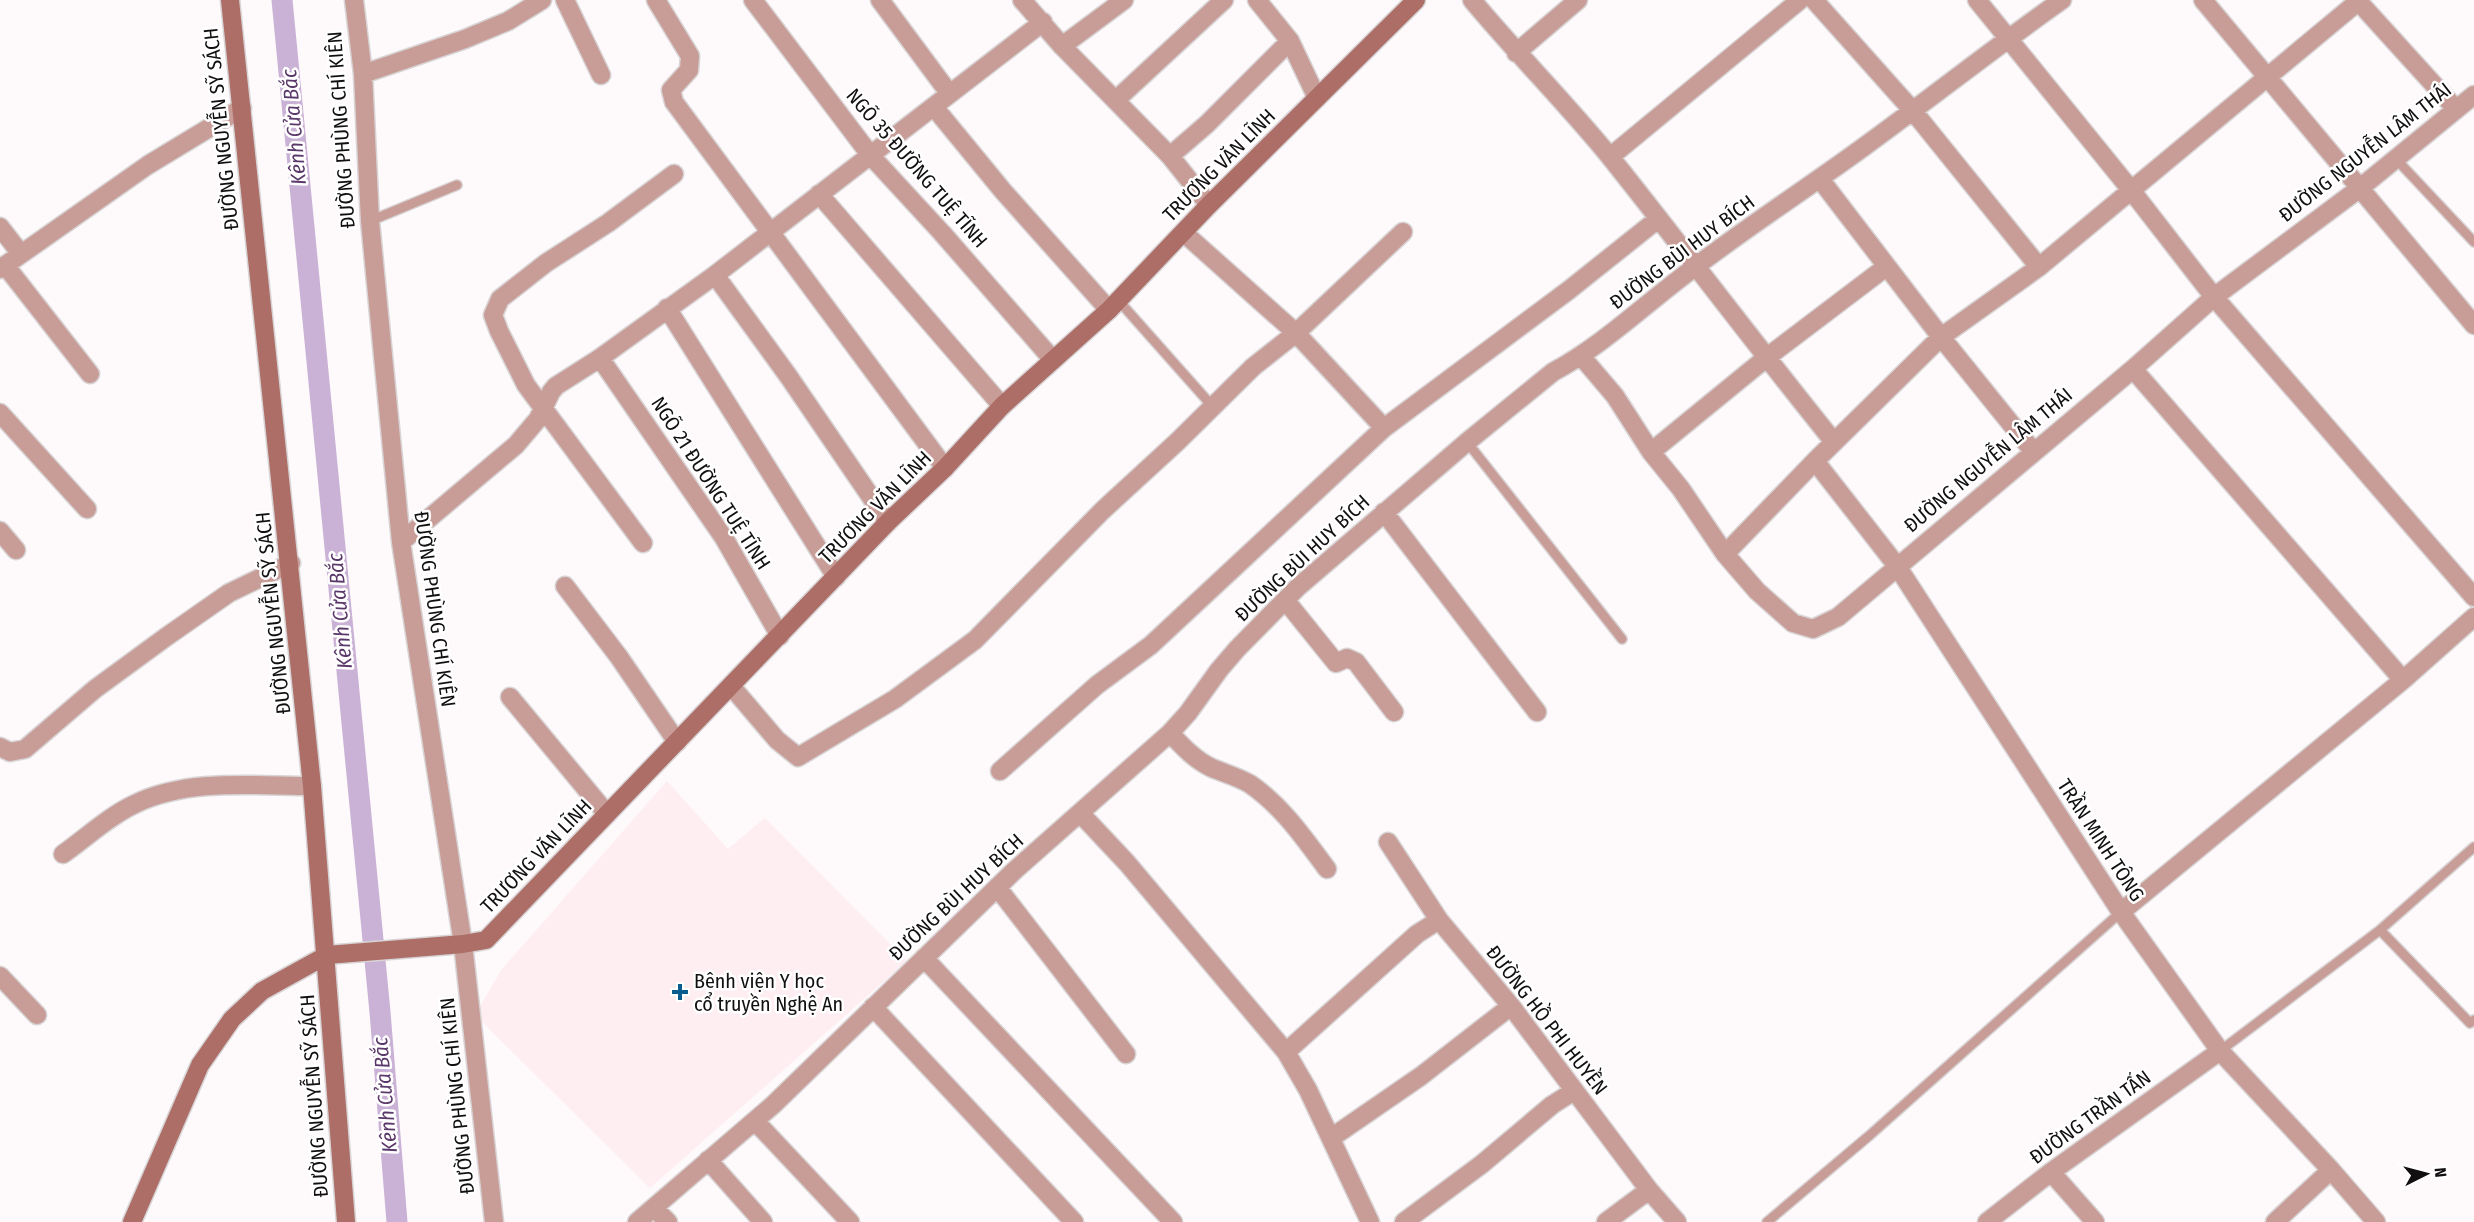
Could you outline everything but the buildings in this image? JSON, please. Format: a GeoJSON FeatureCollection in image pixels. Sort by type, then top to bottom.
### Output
{"type":"FeatureCollection","features":[{"type":"Feature","properties":{"kind":"street","name":"ĐƯỜNG NGUYỄN SỸ SÁCH"},"geometry":{"type":"LineString","coordinates":[[230,0],[291,562],[312,786],[333,954],[346,1222]]}},
{"type":"Feature","properties":{"kind":"street","name":"ĐƯỜNG PHÙNG CHÍ KIÊN"},"geometry":{"type":"LineString","coordinates":[[354,0],[363,74],[370,221],[401,542],[463,944],[494,1222]]}},
{"type":"Feature","properties":{"kind":"street"},"geometry":{"type":"LineString","coordinates":[[363,74],[465,39],[508,21],[542,0]]}},
{"type":"Feature","properties":{"kind":"street"},"geometry":{"type":"LineString","coordinates":[[565,0],[601,75]]}},
{"type":"Feature","properties":{"kind":"street"},"geometry":{"type":"LineString","coordinates":[[656,0],[690,56],[689,70],[671,90],[674,102],[945,468]]}},
{"type":"Feature","properties":{"kind":"street","name":"NGÕ 35 ĐƯỜNG TUỆ TĨNH"},"geometry":{"type":"LineString","coordinates":[[753,0],[871,156],[942,232],[1053,360]]}},
{"type":"Feature","properties":{"kind":"street"},"geometry":{"type":"LineString","coordinates":[[880,0],[949,93]]}},
{"type":"Feature","properties":{"kind":"street"},"geometry":{"type":"LineString","coordinates":[[1022,0],[1062,46],[1170,156],[1209,205]]}},
{"type":"Feature","properties":{"kind":"street"},"geometry":{"type":"LineString","coordinates":[[1062,46],[1124,0]]}},
{"type":"Feature","properties":{"kind":"street"},"geometry":{"type":"LineString","coordinates":[[1116,100],[1224,0]]}},
{"type":"Feature","properties":{"kind":"street"},"geometry":{"type":"LineString","coordinates":[[1257,0],[1290,40],[1317,98]]}},
{"type":"Feature","properties":{"kind":"street","name":"TRƯƠNG VĂN LĨNH"},"geometry":{"type":"LineString","coordinates":[[333,954],[463,944],[486,940],[888,522],[945,468],[1002,406],[1113,305],[1209,205],[1416,0]]}},
{"type":"Feature","properties":{"kind":"street"},"geometry":{"type":"LineString","coordinates":[[1472,0],[1516,53],[1610,157],[1834,442]]}},
{"type":"Feature","properties":{"kind":"street"},"geometry":{"type":"LineString","coordinates":[[1516,53],[1578,0]]}},
{"type":"Feature","properties":{"kind":"street"},"geometry":{"type":"LineString","coordinates":[[1610,157],[1800,0]]}},
{"type":"Feature","properties":{"kind":"street"},"geometry":{"type":"LineString","coordinates":[[1814,0],[1913,111],[2039,267]]}},
{"type":"Feature","properties":{"kind":"street"},"geometry":{"type":"LineString","coordinates":[[1977,0],[2131,190],[2214,297],[2474,597]]}},
{"type":"Feature","properties":{"kind":"street","name":"ĐƯỜNG BÙI HUY BÍCH"},"geometry":{"type":"LineString","coordinates":[[637,1222],[655,1209],[755,1121],[997,887],[1170,733],[1231,656],[1298,587],[1384,512],[1553,372],[1581,356],[1695,266],[1820,179],[2007,38],[2062,0]]}},
{"type":"Feature","properties":{"kind":"street"},"geometry":{"type":"LineString","coordinates":[[2203,0],[2474,325]]}},
{"type":"Feature","properties":{"kind":"street"},"geometry":{"type":"LineString","coordinates":[[1725,554],[1815,461],[1941,337],[2039,267],[2358,0],[2456,109]]}},
{"type":"Feature","properties":{"kind":"street"},"geometry":{"type":"LineString","coordinates":[[401,542],[516,445],[528,432],[556,386],[600,358],[770,234],[1043,22]]}},
{"type":"Feature","properties":{"kind":"street"},"geometry":{"type":"LineString","coordinates":[[1170,156],[1207,124],[1290,40]]}},
{"type":"Feature","properties":{"kind":"street","name":"ĐƯỜNG NGUYỄN LÂM THÁI"},"geometry":{"type":"LineString","coordinates":[[1581,356],[1615,396],[1651,452],[1681,489],[1725,554],[1757,591],[1793,623],[1813,629],[1838,617],[2133,369],[2214,297],[2360,188],[2474,95]]}},
{"type":"Feature","properties":{"kind":"street"},"geometry":{"type":"LineString","coordinates":[[934,107],[1003,191],[1113,305]]}},
{"type":"Feature","properties":{"kind":"street"},"geometry":{"type":"LineString","coordinates":[[90,374],[3,267],[147,165],[242,108]]}},
{"type":"Feature","properties":{"kind":"street"},"geometry":{"type":"LineString","coordinates":[[643,543],[526,385],[493,315],[500,300],[546,263],[608,223],[674,174]]}},
{"type":"Feature","properties":{"kind":"street"},"geometry":{"type":"LineString","coordinates":[[1820,179],[1886,267],[2033,451]]}},
{"type":"Feature","properties":{"kind":"street"},"geometry":{"type":"LineString","coordinates":[[819,194],[1002,406]]}},
{"type":"Feature","properties":{"kind":"street"},"geometry":{"type":"LineString","coordinates":[[1000,771],[1097,685],[1151,645],[1384,428],[1569,290],[1658,219]]}},
{"type":"Feature","properties":{"kind":"street"},"geometry":{"type":"LineString","coordinates":[[0,227],[21,254]]}},
{"type":"Feature","properties":{"kind":"street"},"geometry":{"type":"LineString","coordinates":[[731,686],[764,726],[788,751],[798,757],[810,752],[895,699],[975,640],[1103,510],[1253,368],[1296,333],[1402,232]]}},
{"type":"Feature","properties":{"kind":"street"},"geometry":{"type":"LineString","coordinates":[[1184,233],[1296,333],[1384,428]]}},
{"type":"Feature","properties":{"kind":"street"},"geometry":{"type":"LineString","coordinates":[[1651,452],[1766,358],[1886,267]]}},
{"type":"Feature","properties":{"kind":"street"},"geometry":{"type":"LineString","coordinates":[[715,275],[789,377],[888,522]]}},
{"type":"Feature","properties":{"kind":"street"},"geometry":{"type":"LineString","coordinates":[[667,308],[836,576]]}},
{"type":"Feature","properties":{"kind":"street","name":"NGÕ 21 ĐƯỜNG TUỆ TĨNH"},"geometry":{"type":"LineString","coordinates":[[600,358],[724,538],[780,636]]}},
{"type":"Feature","properties":{"kind":"street"},"geometry":{"type":"LineString","coordinates":[[2133,369],[2403,680]]}},
{"type":"Feature","properties":{"kind":"street"},"geometry":{"type":"LineString","coordinates":[[0,413],[87,510]]}},
{"type":"Feature","properties":{"kind":"street","name":"TRẦN MINH TÔNG"},"geometry":{"type":"LineString","coordinates":[[1815,461],[1897,566],[2121,912],[2220,1051],[2331,1170],[2376,1222]]}},
{"type":"Feature","properties":{"kind":"street"},"geometry":{"type":"LineString","coordinates":[[1384,512],[1537,712]]}},
{"type":"Feature","properties":{"kind":"street"},"geometry":{"type":"LineString","coordinates":[[0,531],[16,550]]}},
{"type":"Feature","properties":{"kind":"street"},"geometry":{"type":"LineString","coordinates":[[0,747],[10,752],[25,749],[94,689],[166,637],[230,593],[291,562]]}},
{"type":"Feature","properties":{"kind":"street"},"geometry":{"type":"LineString","coordinates":[[565,586],[619,657],[677,742]]}},
{"type":"Feature","properties":{"kind":"street"},"geometry":{"type":"LineString","coordinates":[[1286,601],[1336,663],[1347,658],[1356,662],[1394,712]]}},
{"type":"Feature","properties":{"kind":"street"},"geometry":{"type":"LineString","coordinates":[[2121,912],[2403,680],[2474,617]]}},
{"type":"Feature","properties":{"kind":"street"},"geometry":{"type":"LineString","coordinates":[[510,697],[607,814]]}},
{"type":"Feature","properties":{"kind":"street"},"geometry":{"type":"LineString","coordinates":[[1170,733],[1209,767],[1247,782],[1266,796],[1286,815],[1327,869]]}},
{"type":"Feature","properties":{"kind":"street"},"geometry":{"type":"LineString","coordinates":[[63,854],[116,816],[146,799],[184,789],[205,787],[312,786]]}},
{"type":"Feature","properties":{"kind":"street"},"geometry":{"type":"LineString","coordinates":[[1080,813],[1127,863],[1286,1052],[1308,1090],[1370,1222]]}},
{"type":"Feature","properties":{"kind":"street","name":"ĐƯỜNG HỒ PHI HUYỀN"},"geometry":{"type":"LineString","coordinates":[[1388,842],[1439,920],[1511,1006],[1649,1190],[1677,1222]]}},
{"type":"Feature","properties":{"kind":"street"},"geometry":{"type":"LineString","coordinates":[[997,887],[1126,1054]]}},
{"type":"Feature","properties":{"kind":"street"},"geometry":{"type":"LineString","coordinates":[[1286,1052],[1417,934],[1439,920]]}},
{"type":"Feature","properties":{"kind":"street"},"geometry":{"type":"LineString","coordinates":[[132,1222],[200,1065],[232,1019],[262,991],[333,954]]}},
{"type":"Feature","properties":{"kind":"street"},"geometry":{"type":"LineString","coordinates":[[924,958],[1173,1222]]}},
{"type":"Feature","properties":{"kind":"street"},"geometry":{"type":"LineString","coordinates":[[0,976],[37,1014]]}},
{"type":"Feature","properties":{"kind":"street"},"geometry":{"type":"LineString","coordinates":[[1331,1138],[1421,1076],[1511,1006]]}},
{"type":"Feature","properties":{"kind":"street"},"geometry":{"type":"LineString","coordinates":[[873,1007],[1074,1222]]}},
{"type":"Feature","properties":{"kind":"street","name":"ĐƯỜNG TRẦN TẤN"},"geometry":{"type":"LineString","coordinates":[[1989,1222],[2051,1172],[2220,1051]]}},
{"type":"Feature","properties":{"kind":"street"},"geometry":{"type":"LineString","coordinates":[[1404,1222],[1482,1164],[1552,1105],[1574,1091]]}},
{"type":"Feature","properties":{"kind":"street"},"geometry":{"type":"LineString","coordinates":[[755,1121],[850,1222]]}},
{"type":"Feature","properties":{"kind":"street"},"geometry":{"type":"LineString","coordinates":[[708,1160],[763,1222]]}},
{"type":"Feature","properties":{"kind":"street"},"geometry":{"type":"LineString","coordinates":[[2275,1222],[2331,1170]]}},
{"type":"Feature","properties":{"kind":"street"},"geometry":{"type":"LineString","coordinates":[[2051,1172],[2095,1222]]}},
{"type":"Feature","properties":{"kind":"street"},"geometry":{"type":"LineString","coordinates":[[1606,1222],[1649,1190]]}},
{"type":"Feature","properties":{"kind":"street"},"geometry":{"type":"LineString","coordinates":[[655,1209],[668,1222]]}},
{"type":"Feature","properties":{"kind":"lane"},"geometry":{"type":"LineString","coordinates":[[2395,158],[2474,242]]}},
{"type":"Feature","properties":{"kind":"lane"},"geometry":{"type":"LineString","coordinates":[[370,221],[457,185]]}},
{"type":"Feature","properties":{"kind":"lane"},"geometry":{"type":"LineString","coordinates":[[1113,305],[1213,407]]}},
{"type":"Feature","properties":{"kind":"lane"},"geometry":{"type":"LineString","coordinates":[[1467,442],[1622,639]]}},
{"type":"Feature","properties":{"kind":"lane"},"geometry":{"type":"LineString","coordinates":[[2220,1051],[2379,930],[2474,847]]}},
{"type":"Feature","properties":{"kind":"lane"},"geometry":{"type":"LineString","coordinates":[[1767,1222],[1870,1135],[2121,912]]}},
{"type":"Feature","properties":{"kind":"lane"},"geometry":{"type":"LineString","coordinates":[[2379,930],[2470,1023],[2474,1020]]}},
{"type":"Feature","properties":{"kind":"shaded area","name":"Bệnh viện Y học cổ truyền Nghệ An"},"geometry":{"type":"Polygon","coordinates":[[[667,781],[728,849],[765,818],[907,961],[650,1188],[475,1015],[502,969],[667,781]]]}},
{"type":"Feature","properties":{"kind":"waterway","name":"Kênh Cửa Bắc"},"geometry":{"type":"LineString","coordinates":[[282,0],[380,1012],[397,1222]]}},
{"type":"Feature","properties":{"kind":"place","name":"Bệnh viện Y học cổ truyền Nghệ An"},"geometry":{"type":"Point","coordinates":[680,992]}}]}
